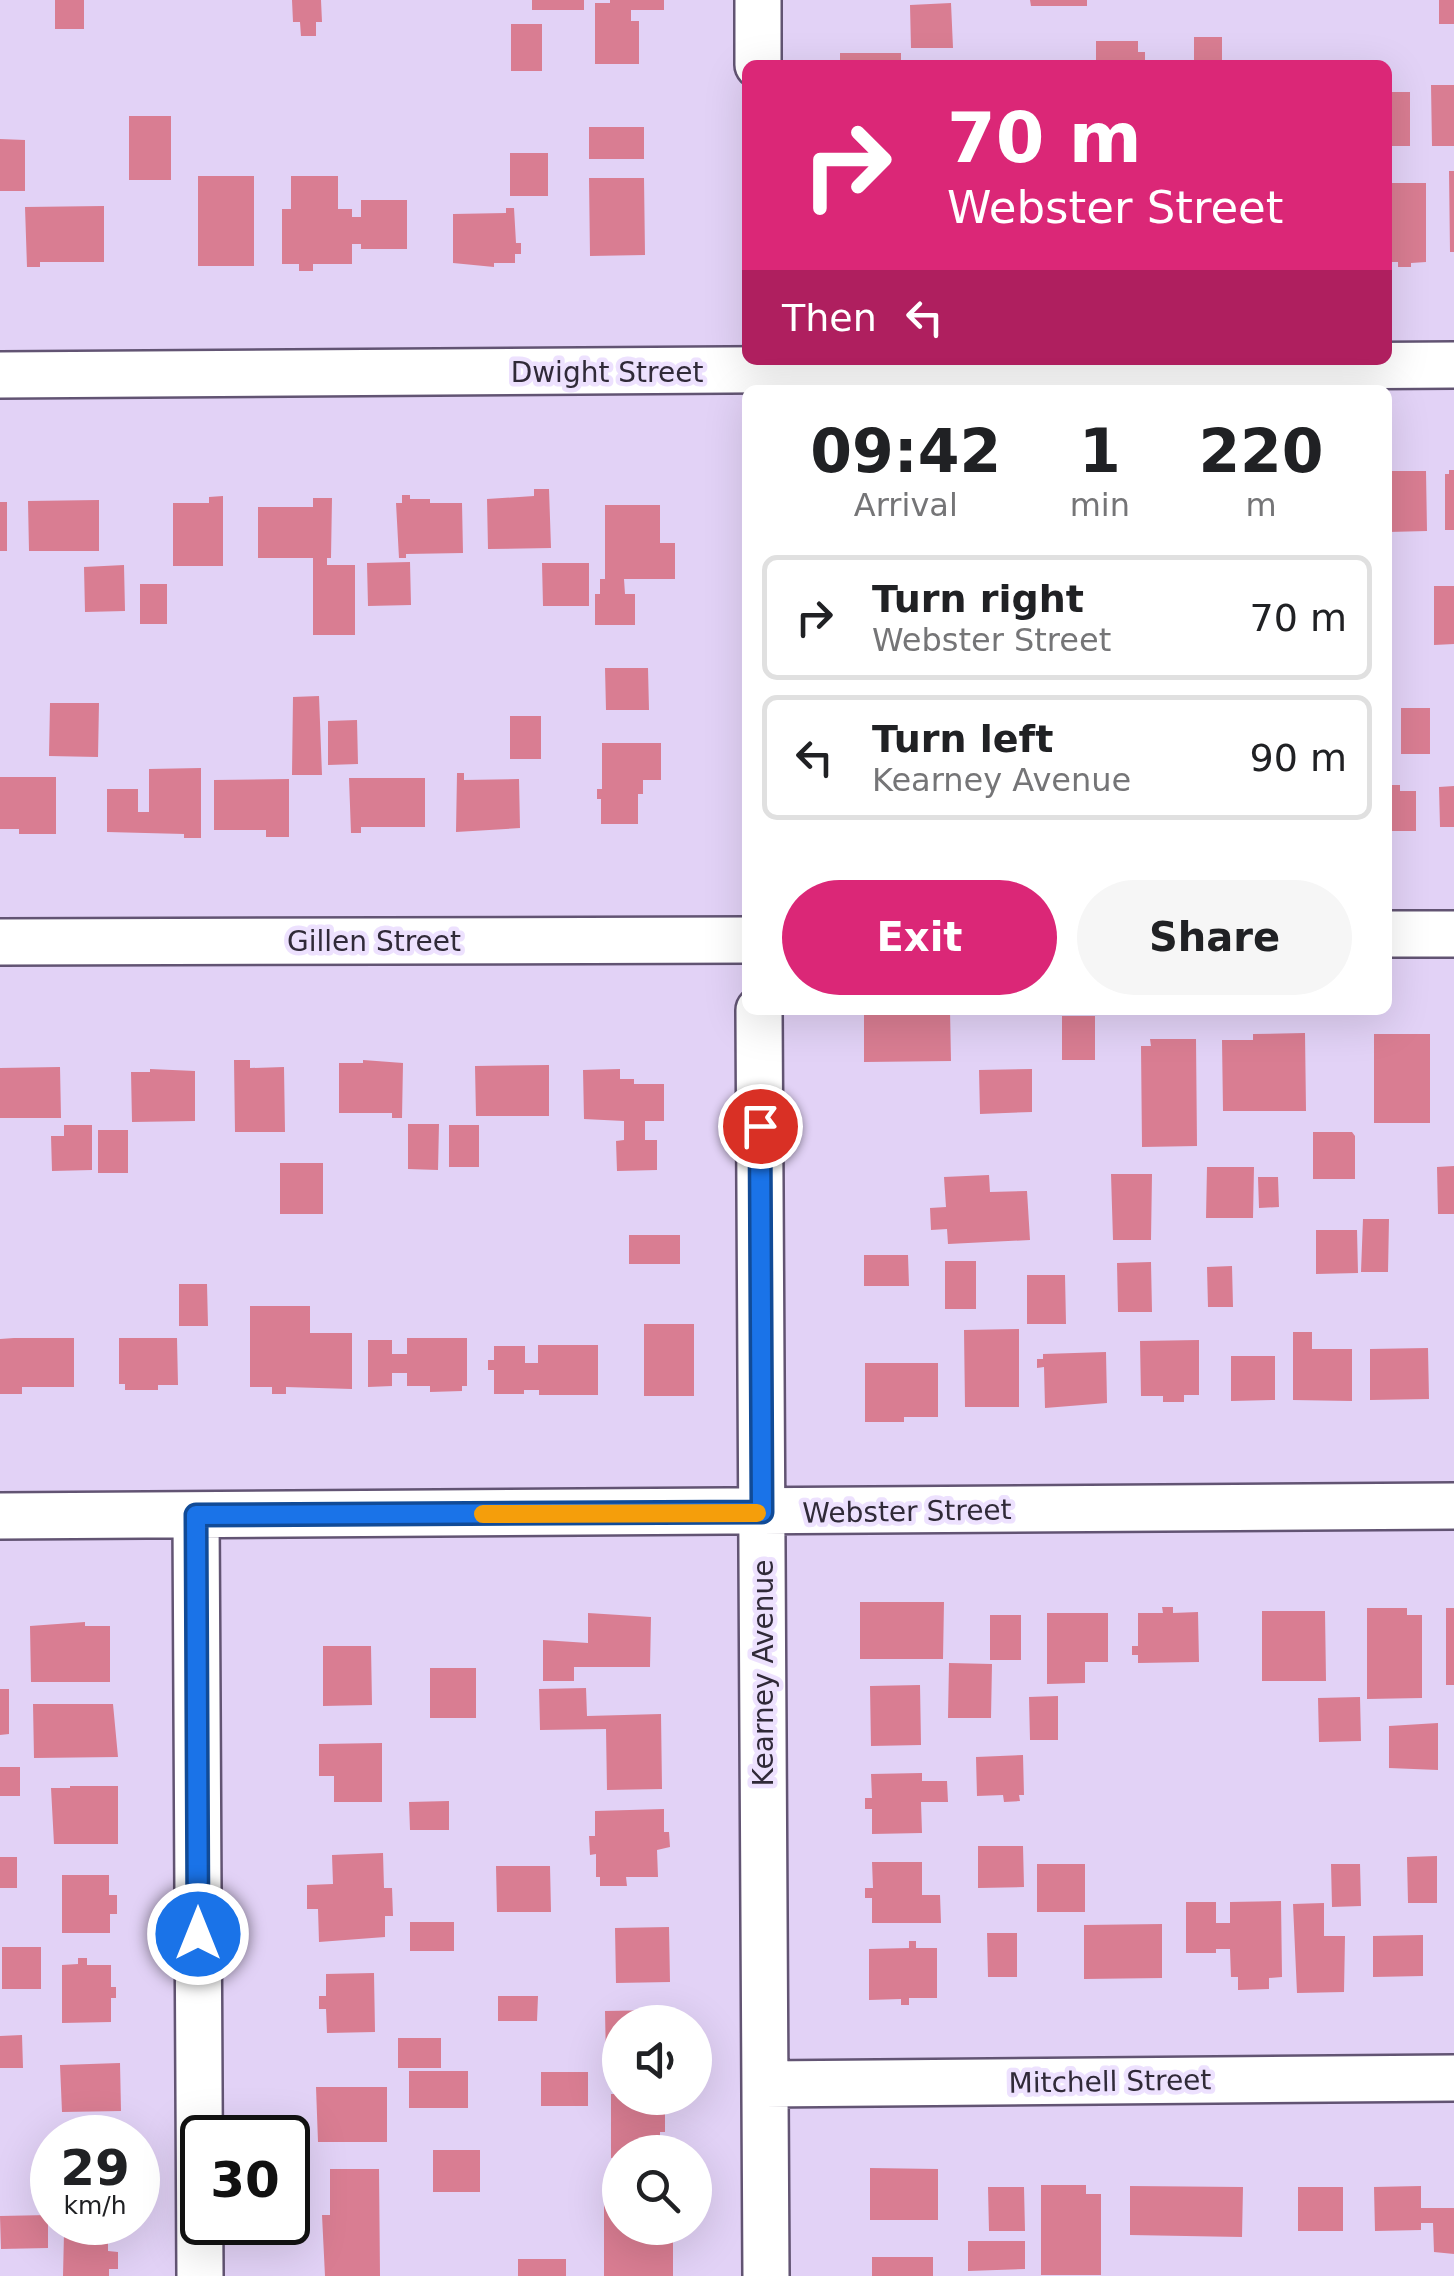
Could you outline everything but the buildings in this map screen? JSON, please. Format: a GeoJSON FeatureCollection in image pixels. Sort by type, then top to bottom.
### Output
{"type":"FeatureCollection","features":[{"type":"Feature","properties":{"kind":"street"},"geometry":{"type":"LineString","coordinates":[[758,0],[758,60]]}},
{"type":"Feature","properties":{"kind":"street","name":"Dwight Street"},"geometry":{"type":"LineString","coordinates":[[0,375],[755,374],[1454,365]]}},
{"type":"Feature","properties":{"kind":"street"},"geometry":{"type":"LineString","coordinates":[[1392,934],[1454,934]]}},
{"type":"Feature","properties":{"kind":"street","name":"Gillen Street"},"geometry":{"type":"LineString","coordinates":[[0,942],[742,940]]}},
{"type":"Feature","properties":{"kind":"street","name":"Kearney Avenue"},"geometry":{"type":"LineString","coordinates":[[759,1015],[766,2276]]}},
{"type":"Feature","properties":{"kind":"street","name":"Webster Street"},"geometry":{"type":"LineString","coordinates":[[0,1516],[1454,1506]]}},
{"type":"Feature","properties":{"kind":"street"},"geometry":{"type":"LineString","coordinates":[[196,1515],[200,2276]]}},
{"type":"Feature","properties":{"kind":"street","name":"Mitchell Street"},"geometry":{"type":"LineString","coordinates":[[765,2084],[1454,2078]]}},
{"type":"Feature","properties":{"kind":"slow traffic"},"geometry":{"type":"LineString","coordinates":[[483,1514],[757,1513]]}},
{"type":"Feature","properties":{"kind":"route"},"geometry":{"type":"LineString","coordinates":[[198,1934],[196,1515],[762,1512],[760,1126]]}}]}
